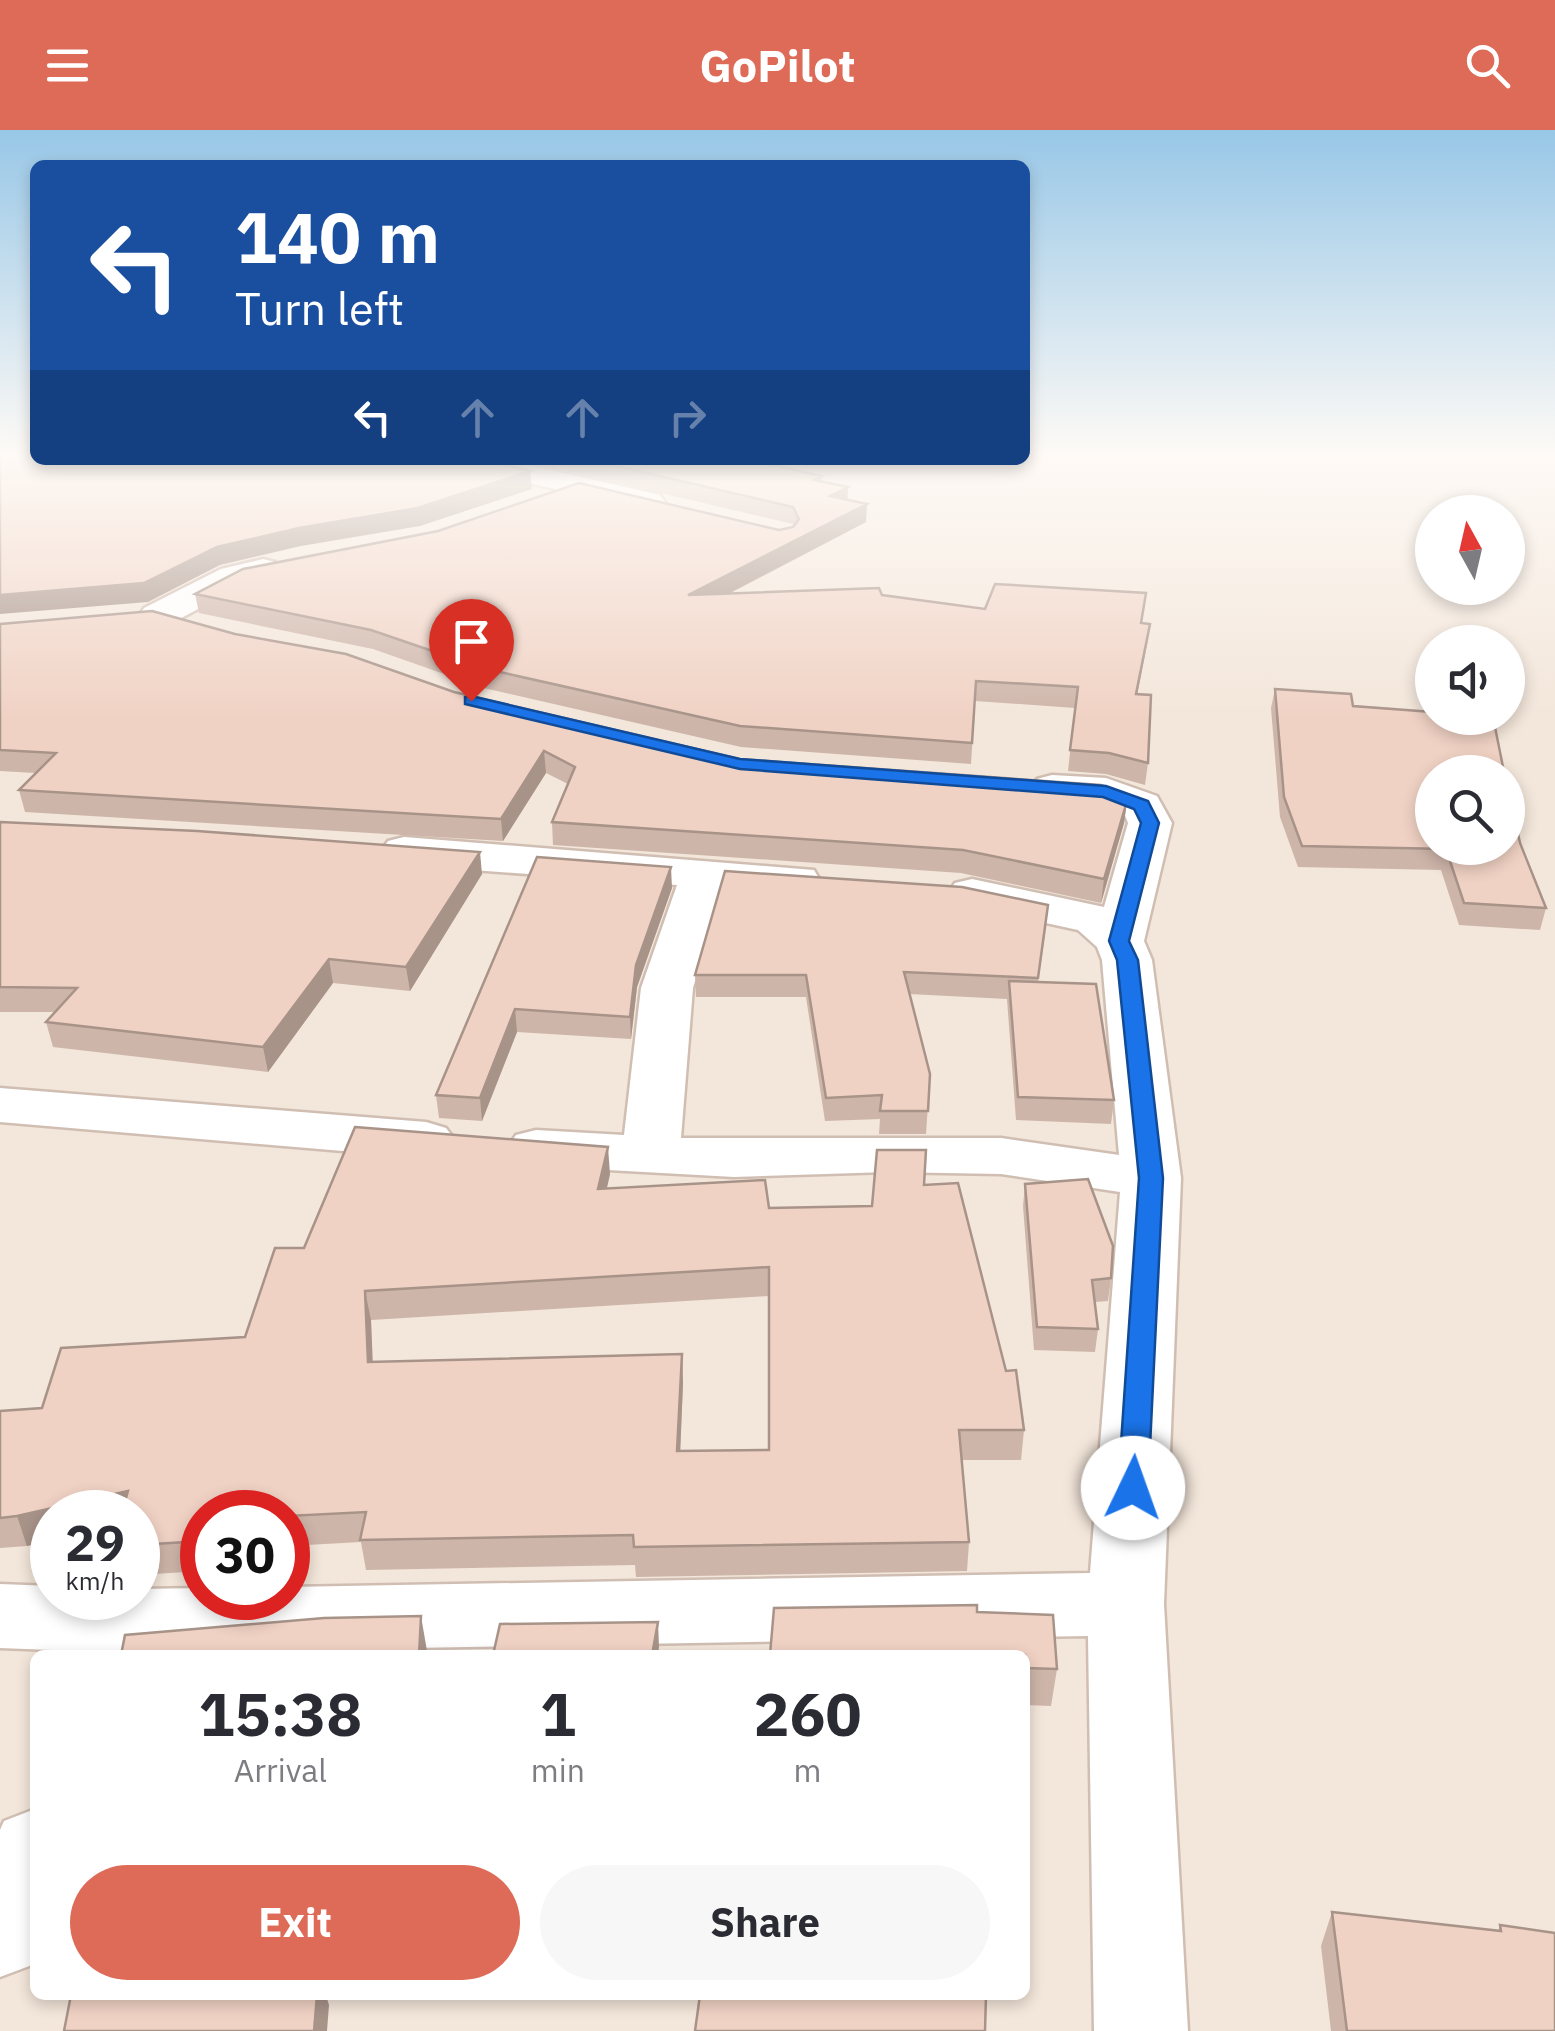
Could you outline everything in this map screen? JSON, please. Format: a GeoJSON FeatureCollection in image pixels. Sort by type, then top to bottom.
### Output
{"type":"FeatureCollection","features":[{"type":"Feature","properties":{"kind":"street"},"geometry":{"type":"LineString","coordinates":[[156,616],[233,576],[302,560]]}},
{"type":"Feature","properties":{"kind":"street"},"geometry":{"type":"LineString","coordinates":[[118,619],[156,616],[202,629]]}},
{"type":"Feature","properties":{"kind":"street"},"geometry":{"type":"LineString","coordinates":[[1012,786],[1106,792],[1142,805],[1150,823],[1119,941]]}},
{"type":"Feature","properties":{"kind":"street"},"geometry":{"type":"LineString","coordinates":[[356,848],[842,883]]}},
{"type":"Feature","properties":{"kind":"street"},"geometry":{"type":"LineString","coordinates":[[651,1156],[668,988],[704,873]]}},
{"type":"Feature","properties":{"kind":"street"},"geometry":{"type":"LineString","coordinates":[[921,888],[961,891],[1094,919],[1119,941],[1128,960],[1151,1178],[1126,1604],[1140,2031]]}},
{"type":"Feature","properties":{"kind":"street"},"geometry":{"type":"LineString","coordinates":[[0,1105],[651,1156],[1001,1156],[1151,1178]]}},
{"type":"Feature","properties":{"kind":"street"},"geometry":{"type":"LineString","coordinates":[[0,1616],[121,1638],[1126,1604]]}},
{"type":"Feature","properties":{"kind":"street"},"geometry":{"type":"LineString","coordinates":[[0,1934],[30,1861]]}},
{"type":"Feature","properties":{"kind":"shaded area"},"geometry":{"type":"Polygon","coordinates":[[[0,542],[1415,542],[1415,605],[1525,605],[1525,542],[1555,542],[1555,2031],[0,2031],[0,542]]]}},
{"type":"Feature","properties":{"kind":"building"},"geometry":{"type":"Polygon","coordinates":[[[0,542],[240,542],[217,547],[144,583],[0,595],[0,542]]]}},
{"type":"Feature","properties":{"kind":"building"},"geometry":{"type":"Polygon","coordinates":[[[383,542],[793,542],[688,595],[879,588],[882,595],[985,609],[995,584],[1146,593],[1141,623],[1150,624],[1136,694],[1151,695],[1148,763],[1109,753],[1070,750],[1078,687],[976,681],[972,743],[740,726],[482,668],[371,630],[195,594],[243,569],[383,542]]]}},
{"type":"Feature","properties":{"kind":"building"},"geometry":{"type":"Polygon","coordinates":[[[152,611],[235,634],[346,654],[454,692],[739,759],[1101,785],[1124,794],[1127,801],[1104,879],[963,850],[552,822],[575,767],[544,751],[501,819],[19,790],[56,753],[0,750],[0,624],[152,611]]]}},
{"type":"Feature","properties":{"kind":"building"},"geometry":{"type":"Polygon","coordinates":[[[1275,689],[1351,694],[1353,706],[1415,711],[1415,735],[1497,735],[1501,755],[1415,755],[1415,848],[1302,846],[1284,797],[1275,689]]]}},
{"type":"Feature","properties":{"kind":"building"},"geometry":{"type":"Polygon","coordinates":[[[0,822],[197,831],[480,852],[406,967],[329,959],[263,1047],[46,1022],[77,988],[0,987],[0,822]]]}},
{"type":"Feature","properties":{"kind":"building"},"geometry":{"type":"Polygon","coordinates":[[[1525,856],[1546,908],[1464,903],[1451,865],[1525,865],[1525,856]]]}},
{"type":"Feature","properties":{"kind":"building"},"geometry":{"type":"Polygon","coordinates":[[[537,857],[671,867],[636,965],[630,1017],[515,1009],[480,1098],[436,1095],[537,857]]]}},
{"type":"Feature","properties":{"kind":"building"},"geometry":{"type":"Polygon","coordinates":[[[725,871],[962,887],[1048,905],[1038,978],[904,972],[930,1074],[928,1111],[880,1111],[882,1095],[826,1098],[806,975],[695,975],[725,871]]]}},
{"type":"Feature","properties":{"kind":"building"},"geometry":{"type":"Polygon","coordinates":[[[1009,981],[1096,984],[1114,1100],[1018,1097],[1009,981]]]}},
{"type":"Feature","properties":{"kind":"building"},"geometry":{"type":"Polygon","coordinates":[[[355,1127],[608,1147],[598,1189],[765,1180],[769,1208],[872,1206],[877,1150],[926,1150],[924,1185],[958,1183],[1006,1371],[1016,1370],[1024,1430],[959,1430],[969,1542],[634,1547],[633,1535],[360,1540],[366,1512],[310,1515],[310,1490],[180,1490],[180,1542],[160,1544],[160,1490],[30,1490],[30,1513],[0,1518],[0,1411],[42,1408],[61,1348],[245,1337],[275,1248],[304,1248],[355,1127]],[[769,1267],[365,1291],[368,1362],[682,1354],[677,1451],[769,1450],[769,1267]]]}},
{"type":"Feature","properties":{"kind":"building"},"geometry":{"type":"Polygon","coordinates":[[[1088,1179],[1113,1246],[1111,1278],[1092,1280],[1098,1329],[1037,1327],[1025,1184],[1088,1179]]]}},
{"type":"Feature","properties":{"kind":"building"},"geometry":{"type":"Polygon","coordinates":[[[977,1605],[977,1612],[1053,1615],[1057,1669],[1030,1668],[1030,1650],[770,1650],[774,1608],[977,1605]]]}},
{"type":"Feature","properties":{"kind":"building"},"geometry":{"type":"Polygon","coordinates":[[[421,1616],[419,1650],[122,1650],[125,1635],[310,1619],[421,1616]]]}},
{"type":"Feature","properties":{"kind":"building"},"geometry":{"type":"Polygon","coordinates":[[[658,1622],[653,1650],[494,1650],[500,1624],[658,1622]]]}},
{"type":"Feature","properties":{"kind":"building"},"geometry":{"type":"Polygon","coordinates":[[[1332,1912],[1501,1931],[1500,1925],[1555,1933],[1555,2031],[1347,2031],[1332,1912]]]}},
{"type":"Feature","properties":{"kind":"building"},"geometry":{"type":"Polygon","coordinates":[[[70,2000],[317,2000],[314,2031],[64,2031],[70,2000]]]}},
{"type":"Feature","properties":{"kind":"building"},"geometry":{"type":"Polygon","coordinates":[[[699,2000],[986,2000],[985,2031],[695,2031],[699,2000]]]}},
{"type":"Feature","properties":{"kind":"route"},"geometry":{"type":"LineString","coordinates":[[471,701],[740,764],[1106,792],[1142,805],[1150,823],[1119,941],[1128,960],[1151,1178],[1133,1488]]}}]}
